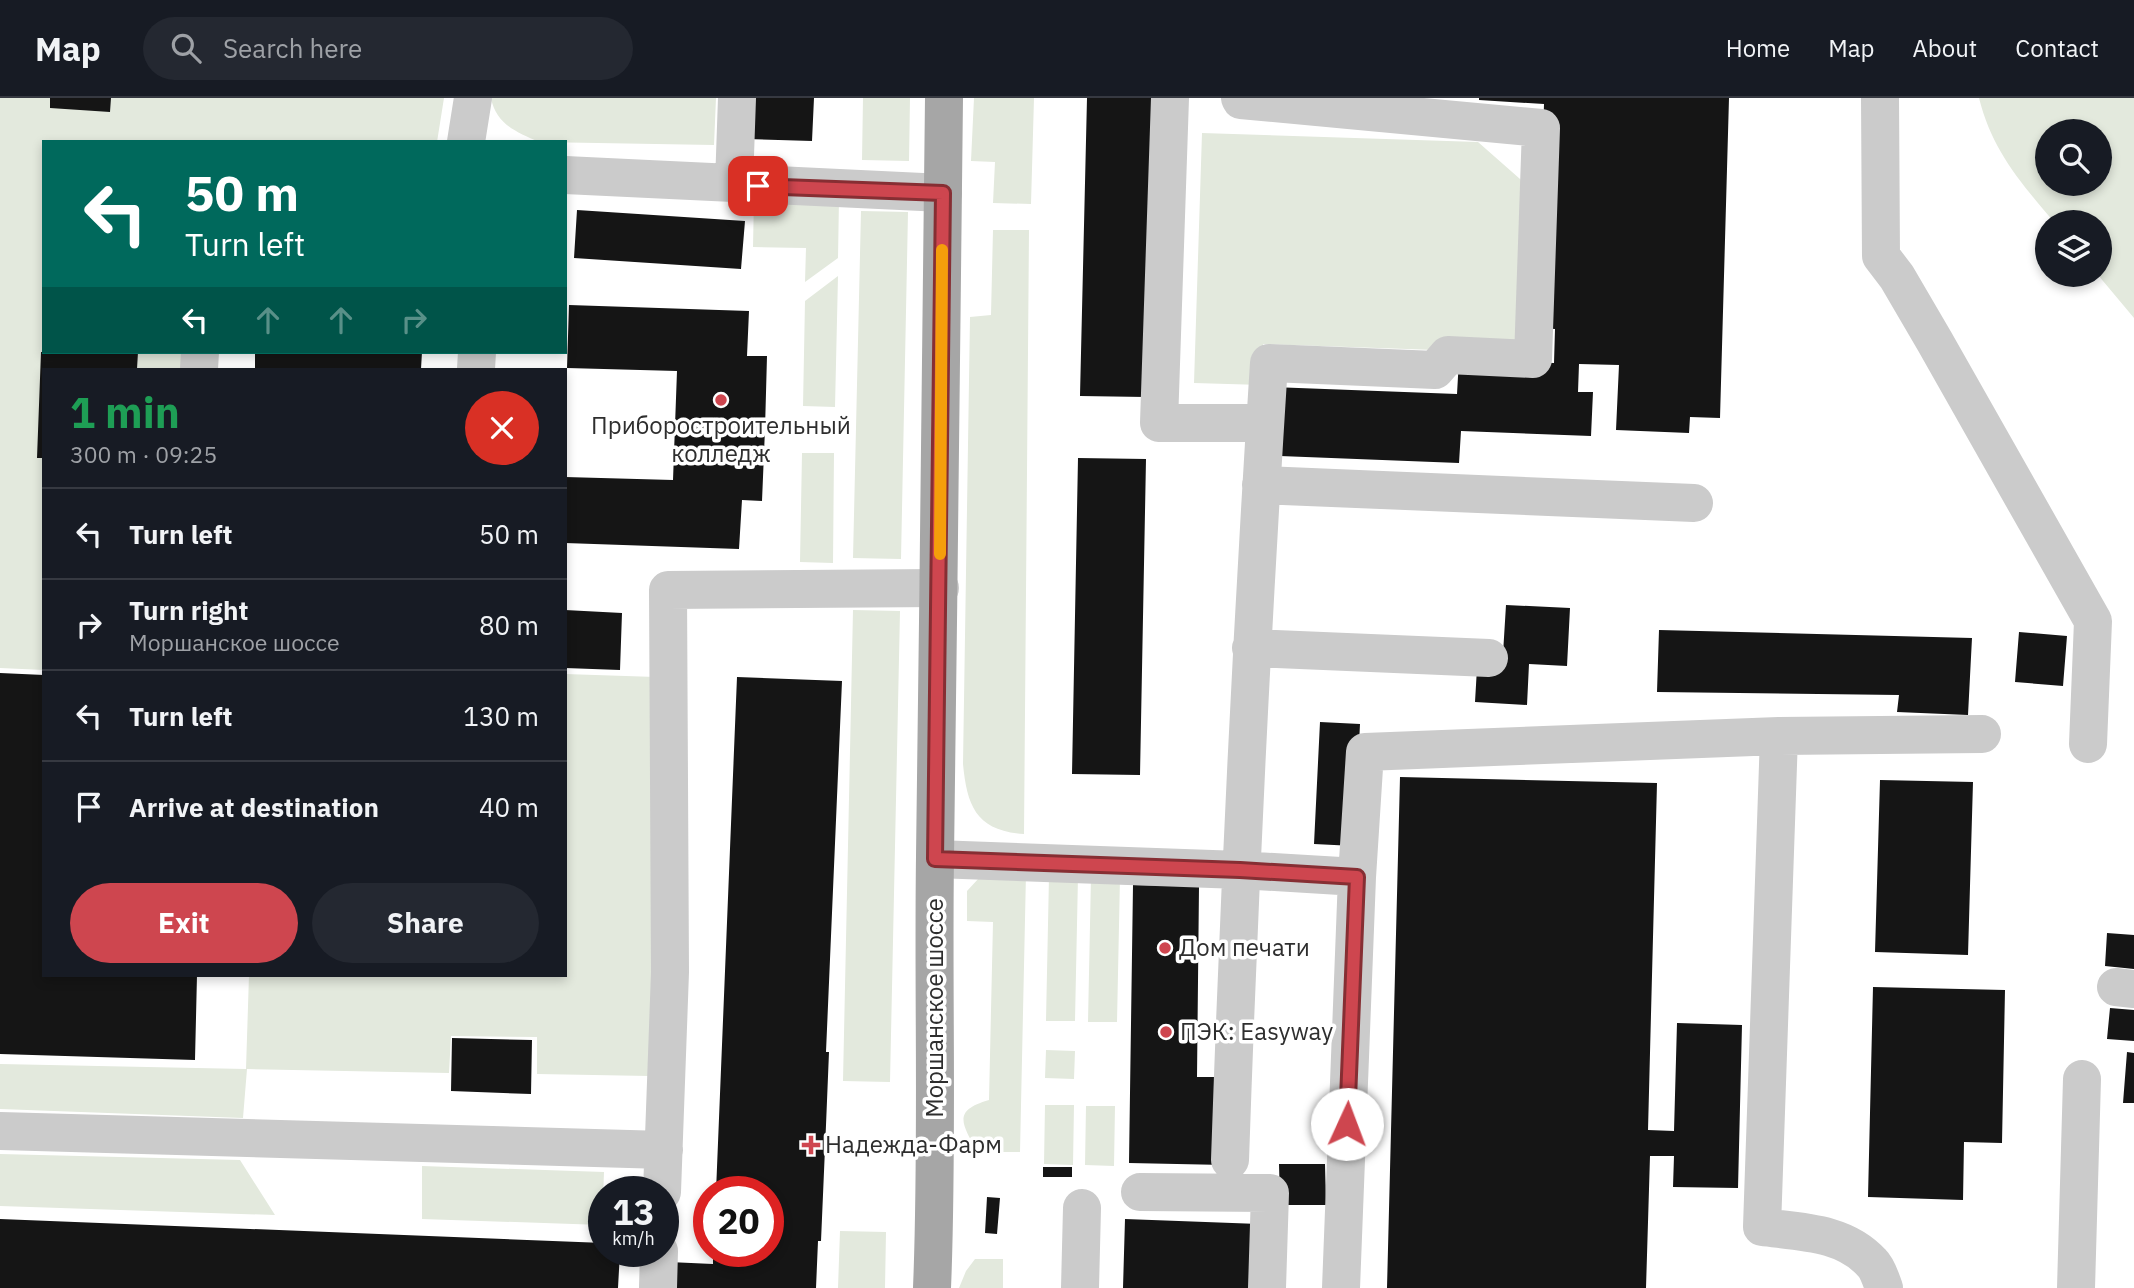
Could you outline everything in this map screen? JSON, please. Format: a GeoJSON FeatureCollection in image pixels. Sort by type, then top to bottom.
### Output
{"type":"FeatureCollection","features":[{"type":"Feature","properties":{"kind":"main road","name":"Моршанское шоссе"},"geometry":{"type":"LineString","coordinates":[[932,1288],[935,1206],[935,859],[944,98]]}},
{"type":"Feature","properties":{"kind":"lane"},"geometry":{"type":"LineString","coordinates":[[466,140],[473,98]]}},
{"type":"Feature","properties":{"kind":"lane"},"geometry":{"type":"LineString","coordinates":[[734,184],[737,98]]}},
{"type":"Feature","properties":{"kind":"lane"},"geometry":{"type":"LineString","coordinates":[[1170,98],[1159,423],[1265,423]]}},
{"type":"Feature","properties":{"kind":"lane"},"geometry":{"type":"LineString","coordinates":[[1230,1160],[1240,870],[1269,363],[1435,370],[1448,355],[1533,359],[1541,128],[1240,98]]}},
{"type":"Feature","properties":{"kind":"lane"},"geometry":{"type":"LineString","coordinates":[[1880,98],[1881,256],[1897,277],[1935,342],[2093,621],[2088,744]]}},
{"type":"Feature","properties":{"kind":"lane"},"geometry":{"type":"LineString","coordinates":[[567,175],[943,193]]}},
{"type":"Feature","properties":{"kind":"lane"},"geometry":{"type":"LineString","coordinates":[[1261,485],[1694,503]]}},
{"type":"Feature","properties":{"kind":"lane"},"geometry":{"type":"LineString","coordinates":[[663,1176],[670,972],[668,590],[940,588]]}},
{"type":"Feature","properties":{"kind":"lane"},"geometry":{"type":"LineString","coordinates":[[1251,648],[1489,658]]}},
{"type":"Feature","properties":{"kind":"lane"},"geometry":{"type":"LineString","coordinates":[[1341,1288],[1357,877],[1365,751],[1779,737],[1982,734]]}},
{"type":"Feature","properties":{"kind":"lane"},"geometry":{"type":"LineString","coordinates":[[1779,737],[1762,1227],[1830,1236],[1854,1247],[1874,1265],[1884,1288]]}},
{"type":"Feature","properties":{"kind":"lane"},"geometry":{"type":"LineString","coordinates":[[935,859],[1357,877]]}},
{"type":"Feature","properties":{"kind":"lane"},"geometry":{"type":"LineString","coordinates":[[2076,1288],[2082,1079]]}},
{"type":"Feature","properties":{"kind":"lane"},"geometry":{"type":"LineString","coordinates":[[0,1131],[664,1150]]}},
{"type":"Feature","properties":{"kind":"lane"},"geometry":{"type":"LineString","coordinates":[[1140,1192],[1270,1193],[1267,1288]]}},
{"type":"Feature","properties":{"kind":"lane"},"geometry":{"type":"LineString","coordinates":[[1080,1288],[1082,1208]]}},
{"type":"Feature","properties":{"kind":"lane"},"geometry":{"type":"LineString","coordinates":[[658,1288],[659,1267]]}},
{"type":"Feature","properties":{"kind":"shaded area"},"geometry":{"type":"Polygon","coordinates":[[[0,98],[444,98],[437,140],[42,140],[42,354],[186,354],[185,368],[42,368],[42,670],[0,668],[0,98]]]}},
{"type":"Feature","properties":{"kind":"shaded area"},"geometry":{"type":"Polygon","coordinates":[[[491,98],[716,98],[714,145],[535,140],[508,126],[494,107],[491,98]]]}},
{"type":"Feature","properties":{"kind":"shaded area"},"geometry":{"type":"Polygon","coordinates":[[[863,98],[910,98],[909,161],[862,160],[863,98]]]}},
{"type":"Feature","properties":{"kind":"shaded area"},"geometry":{"type":"Polygon","coordinates":[[[974,98],[1034,98],[1031,204],[993,203],[995,162],[971,161],[974,98]]]}},
{"type":"Feature","properties":{"kind":"shaded area"},"geometry":{"type":"Polygon","coordinates":[[[1979,98],[2134,98],[2134,318],[2108,287],[2112,287],[2112,210],[2044,210],[1999,150],[1979,98]]]}},
{"type":"Feature","properties":{"kind":"shaded area"},"geometry":{"type":"Polygon","coordinates":[[[1202,133],[1478,142],[1528,186],[1522,353],[1263,344],[1262,385],[1194,383],[1202,133]]]}},
{"type":"Feature","properties":{"kind":"shaded area"},"geometry":{"type":"Polygon","coordinates":[[[754,197],[839,199],[838,258],[805,282],[806,248],[753,247],[754,197]]]}},
{"type":"Feature","properties":{"kind":"shaded area"},"geometry":{"type":"Polygon","coordinates":[[[861,211],[908,212],[901,559],[853,558],[861,211]]]}},
{"type":"Feature","properties":{"kind":"shaded area"},"geometry":{"type":"Polygon","coordinates":[[[993,230],[1029,230],[1024,834],[995,828],[977,814],[968,793],[963,764],[970,317],[991,315],[993,230]]]}},
{"type":"Feature","properties":{"kind":"shaded area"},"geometry":{"type":"Polygon","coordinates":[[[838,276],[835,407],[803,406],[805,301],[838,276]]]}},
{"type":"Feature","properties":{"kind":"shaded area"},"geometry":{"type":"Polygon","coordinates":[[[802,453],[834,453],[833,563],[800,562],[802,453]]]}},
{"type":"Feature","properties":{"kind":"shaded area"},"geometry":{"type":"Polygon","coordinates":[[[853,610],[900,611],[890,1082],[843,1081],[853,610]]]}},
{"type":"Feature","properties":{"kind":"shaded area"},"geometry":{"type":"Polygon","coordinates":[[[567,674],[656,677],[650,1076],[537,1074],[537,1037],[451,1036],[449,1073],[247,1069],[243,1118],[0,1109],[0,1064],[246,1069],[249,977],[567,977],[567,674]]]}},
{"type":"Feature","properties":{"kind":"shaded area"},"geometry":{"type":"Polygon","coordinates":[[[1026,873],[1020,1152],[977,1152],[964,1120],[969,1109],[989,1100],[993,922],[967,921],[967,891],[979,878],[1026,873]]]}},
{"type":"Feature","properties":{"kind":"shaded area"},"geometry":{"type":"Polygon","coordinates":[[[1049,876],[1078,876],[1075,1021],[1046,1021],[1049,876]]]}},
{"type":"Feature","properties":{"kind":"shaded area"},"geometry":{"type":"Polygon","coordinates":[[[1091,876],[1120,877],[1117,1022],[1088,1022],[1091,876]]]}},
{"type":"Feature","properties":{"kind":"shaded area"},"geometry":{"type":"Polygon","coordinates":[[[1046,1050],[1075,1051],[1074,1079],[1045,1078],[1046,1050]]]}},
{"type":"Feature","properties":{"kind":"shaded area"},"geometry":{"type":"Polygon","coordinates":[[[1045,1105],[1074,1105],[1073,1165],[1044,1164],[1045,1105]]]}},
{"type":"Feature","properties":{"kind":"shaded area"},"geometry":{"type":"Polygon","coordinates":[[[1086,1106],[1115,1106],[1114,1166],[1085,1165],[1086,1106]]]}},
{"type":"Feature","properties":{"kind":"shaded area"},"geometry":{"type":"Polygon","coordinates":[[[0,1154],[240,1160],[275,1215],[0,1206],[0,1154]]]}},
{"type":"Feature","properties":{"kind":"shaded area"},"geometry":{"type":"Polygon","coordinates":[[[422,1166],[604,1172],[604,1176],[588,1176],[588,1225],[422,1219],[422,1166]]]}},
{"type":"Feature","properties":{"kind":"shaded area"},"geometry":{"type":"Polygon","coordinates":[[[840,1231],[886,1232],[885,1288],[838,1288],[840,1231]]]}},
{"type":"Feature","properties":{"kind":"shaded area"},"geometry":{"type":"Polygon","coordinates":[[[975,1259],[1003,1259],[1003,1288],[959,1288],[975,1259]]]}},
{"type":"Feature","properties":{"kind":"building"},"geometry":{"type":"Polygon","coordinates":[[[50,98],[111,98],[110,112],[50,108],[50,98]]]}},
{"type":"Feature","properties":{"kind":"building"},"geometry":{"type":"Polygon","coordinates":[[[749,98],[814,98],[812,141],[747,139],[749,98]]]}},
{"type":"Feature","properties":{"kind":"building"},"geometry":{"type":"Polygon","coordinates":[[[1087,98],[1154,98],[1146,397],[1080,396],[1087,98]]]}},
{"type":"Feature","properties":{"kind":"building"},"geometry":{"type":"Polygon","coordinates":[[[1479,98],[1729,98],[1720,418],[1690,417],[1689,433],[1616,430],[1619,365],[1579,364],[1578,392],[1593,392],[1591,436],[1461,431],[1459,463],[1280,456],[1272,387],[1457,394],[1459,359],[1554,363],[1555,329],[1537,328],[1544,104],[1479,98]]]}},
{"type":"Feature","properties":{"kind":"building"},"geometry":{"type":"Polygon","coordinates":[[[577,210],[745,221],[741,269],[574,258],[577,210]]]}},
{"type":"Feature","properties":{"kind":"building","name":"Приборостроительный колледж"},"geometry":{"type":"Polygon","coordinates":[[[569,305],[749,311],[747,356],[767,356],[762,501],[742,500],[739,549],[567,543],[567,477],[673,480],[677,371],[567,368],[569,305]]]}},
{"type":"Feature","properties":{"kind":"building"},"geometry":{"type":"Polygon","coordinates":[[[41,352],[138,354],[137,368],[42,368],[42,458],[37,458],[41,352]]]}},
{"type":"Feature","properties":{"kind":"building"},"geometry":{"type":"Polygon","coordinates":[[[255,354],[422,354],[421,368],[255,368],[255,354]]]}},
{"type":"Feature","properties":{"kind":"building"},"geometry":{"type":"Polygon","coordinates":[[[1078,458],[1146,459],[1140,775],[1072,774],[1078,458]]]}},
{"type":"Feature","properties":{"kind":"building"},"geometry":{"type":"Polygon","coordinates":[[[1506,605],[1570,608],[1567,666],[1529,664],[1527,705],[1475,702],[1477,668],[1502,670],[1506,605]]]}},
{"type":"Feature","properties":{"kind":"building"},"geometry":{"type":"Polygon","coordinates":[[[567,610],[622,613],[620,670],[567,668],[567,610]]]}},
{"type":"Feature","properties":{"kind":"building"},"geometry":{"type":"Polygon","coordinates":[[[1659,630],[1972,638],[1968,715],[1897,712],[1899,695],[1657,692],[1659,630]]]}},
{"type":"Feature","properties":{"kind":"building"},"geometry":{"type":"Polygon","coordinates":[[[2019,632],[2067,636],[2063,686],[2015,682],[2019,632]]]}},
{"type":"Feature","properties":{"kind":"building"},"geometry":{"type":"Polygon","coordinates":[[[0,673],[42,675],[42,977],[197,977],[195,1060],[0,1054],[0,673]]]}},
{"type":"Feature","properties":{"kind":"building"},"geometry":{"type":"Polygon","coordinates":[[[737,677],[842,681],[826,1052],[829,1052],[826,1125],[821,1241],[818,1241],[816,1288],[668,1288],[669,1267],[679,1267],[679,1262],[693,1263],[693,1267],[784,1267],[784,1176],[717,1176],[737,677]]]}},
{"type":"Feature","properties":{"kind":"building"},"geometry":{"type":"Polygon","coordinates":[[[1320,722],[1360,724],[1354,846],[1314,844],[1320,722]]]}},
{"type":"Feature","properties":{"kind":"building"},"geometry":{"type":"Polygon","coordinates":[[[1400,777],[1657,783],[1648,1130],[1674,1131],[1677,1023],[1742,1025],[1738,1188],[1673,1187],[1674,1156],[1650,1156],[1646,1288],[1387,1288],[1400,777]]]}},
{"type":"Feature","properties":{"kind":"building"},"geometry":{"type":"Polygon","coordinates":[[[1880,780],[1973,782],[1968,955],[1875,952],[1880,780]]]}},
{"type":"Feature","properties":{"kind":"building","name":"Дом печати"},"geometry":{"type":"Polygon","coordinates":[[[1133,885],[1199,886],[1197,1077],[1227,1077],[1225,1165],[1129,1163],[1133,885]]]}},
{"type":"Feature","properties":{"kind":"building"},"geometry":{"type":"Polygon","coordinates":[[[2107,933],[2134,935],[2134,969],[2105,966],[2107,933]]]}},
{"type":"Feature","properties":{"kind":"building"},"geometry":{"type":"Polygon","coordinates":[[[1873,987],[2005,990],[2002,1143],[1964,1142],[1963,1200],[1868,1197],[1873,987]]]}},
{"type":"Feature","properties":{"kind":"building"},"geometry":{"type":"Polygon","coordinates":[[[2110,1008],[2134,1010],[2134,1041],[2107,1039],[2110,1008]]]}},
{"type":"Feature","properties":{"kind":"building"},"geometry":{"type":"Polygon","coordinates":[[[452,1038],[532,1040],[531,1094],[451,1091],[452,1038]]]}},
{"type":"Feature","properties":{"kind":"building"},"geometry":{"type":"Polygon","coordinates":[[[2127,1052],[2134,1053],[2134,1103],[2123,1103],[2127,1052]]]}},
{"type":"Feature","properties":{"kind":"building"},"geometry":{"type":"Polygon","coordinates":[[[1279,1164],[1325,1164],[1326,1205],[1280,1205],[1279,1164]]]}},
{"type":"Feature","properties":{"kind":"building"},"geometry":{"type":"Polygon","coordinates":[[[1043,1167],[1072,1167],[1072,1177],[1043,1177],[1043,1167]]]}},
{"type":"Feature","properties":{"kind":"building"},"geometry":{"type":"Polygon","coordinates":[[[987,1197],[1000,1198],[997,1234],[985,1233],[987,1197]]]}},
{"type":"Feature","properties":{"kind":"building"},"geometry":{"type":"Polygon","coordinates":[[[0,1219],[588,1242],[588,1267],[619,1267],[618,1288],[0,1288],[0,1219]]]}},
{"type":"Feature","properties":{"kind":"building"},"geometry":{"type":"Polygon","coordinates":[[[1125,1219],[1259,1224],[1257,1288],[1123,1288],[1125,1219]]]}},
{"type":"Feature","properties":{"kind":"slow traffic"},"geometry":{"type":"LineString","coordinates":[[940,554],[942,250]]}},
{"type":"Feature","properties":{"kind":"place","name":"Приборостроительный колледж"},"geometry":{"type":"Point","coordinates":[721,400]}},
{"type":"Feature","properties":{"kind":"place","name":"Дом печати"},"geometry":{"type":"Point","coordinates":[1165,948]}},
{"type":"Feature","properties":{"kind":"place","name":"ПЭК: Easyway"},"geometry":{"type":"Point","coordinates":[1166,1032]}},
{"type":"Feature","properties":{"kind":"place","name":"Надежда-Фарм"},"geometry":{"type":"Point","coordinates":[811,1145]}},
{"type":"Feature","properties":{"kind":"route"},"geometry":{"type":"LineString","coordinates":[[758,186],[943,193],[935,859],[1357,877],[1347,1124]]}}]}
